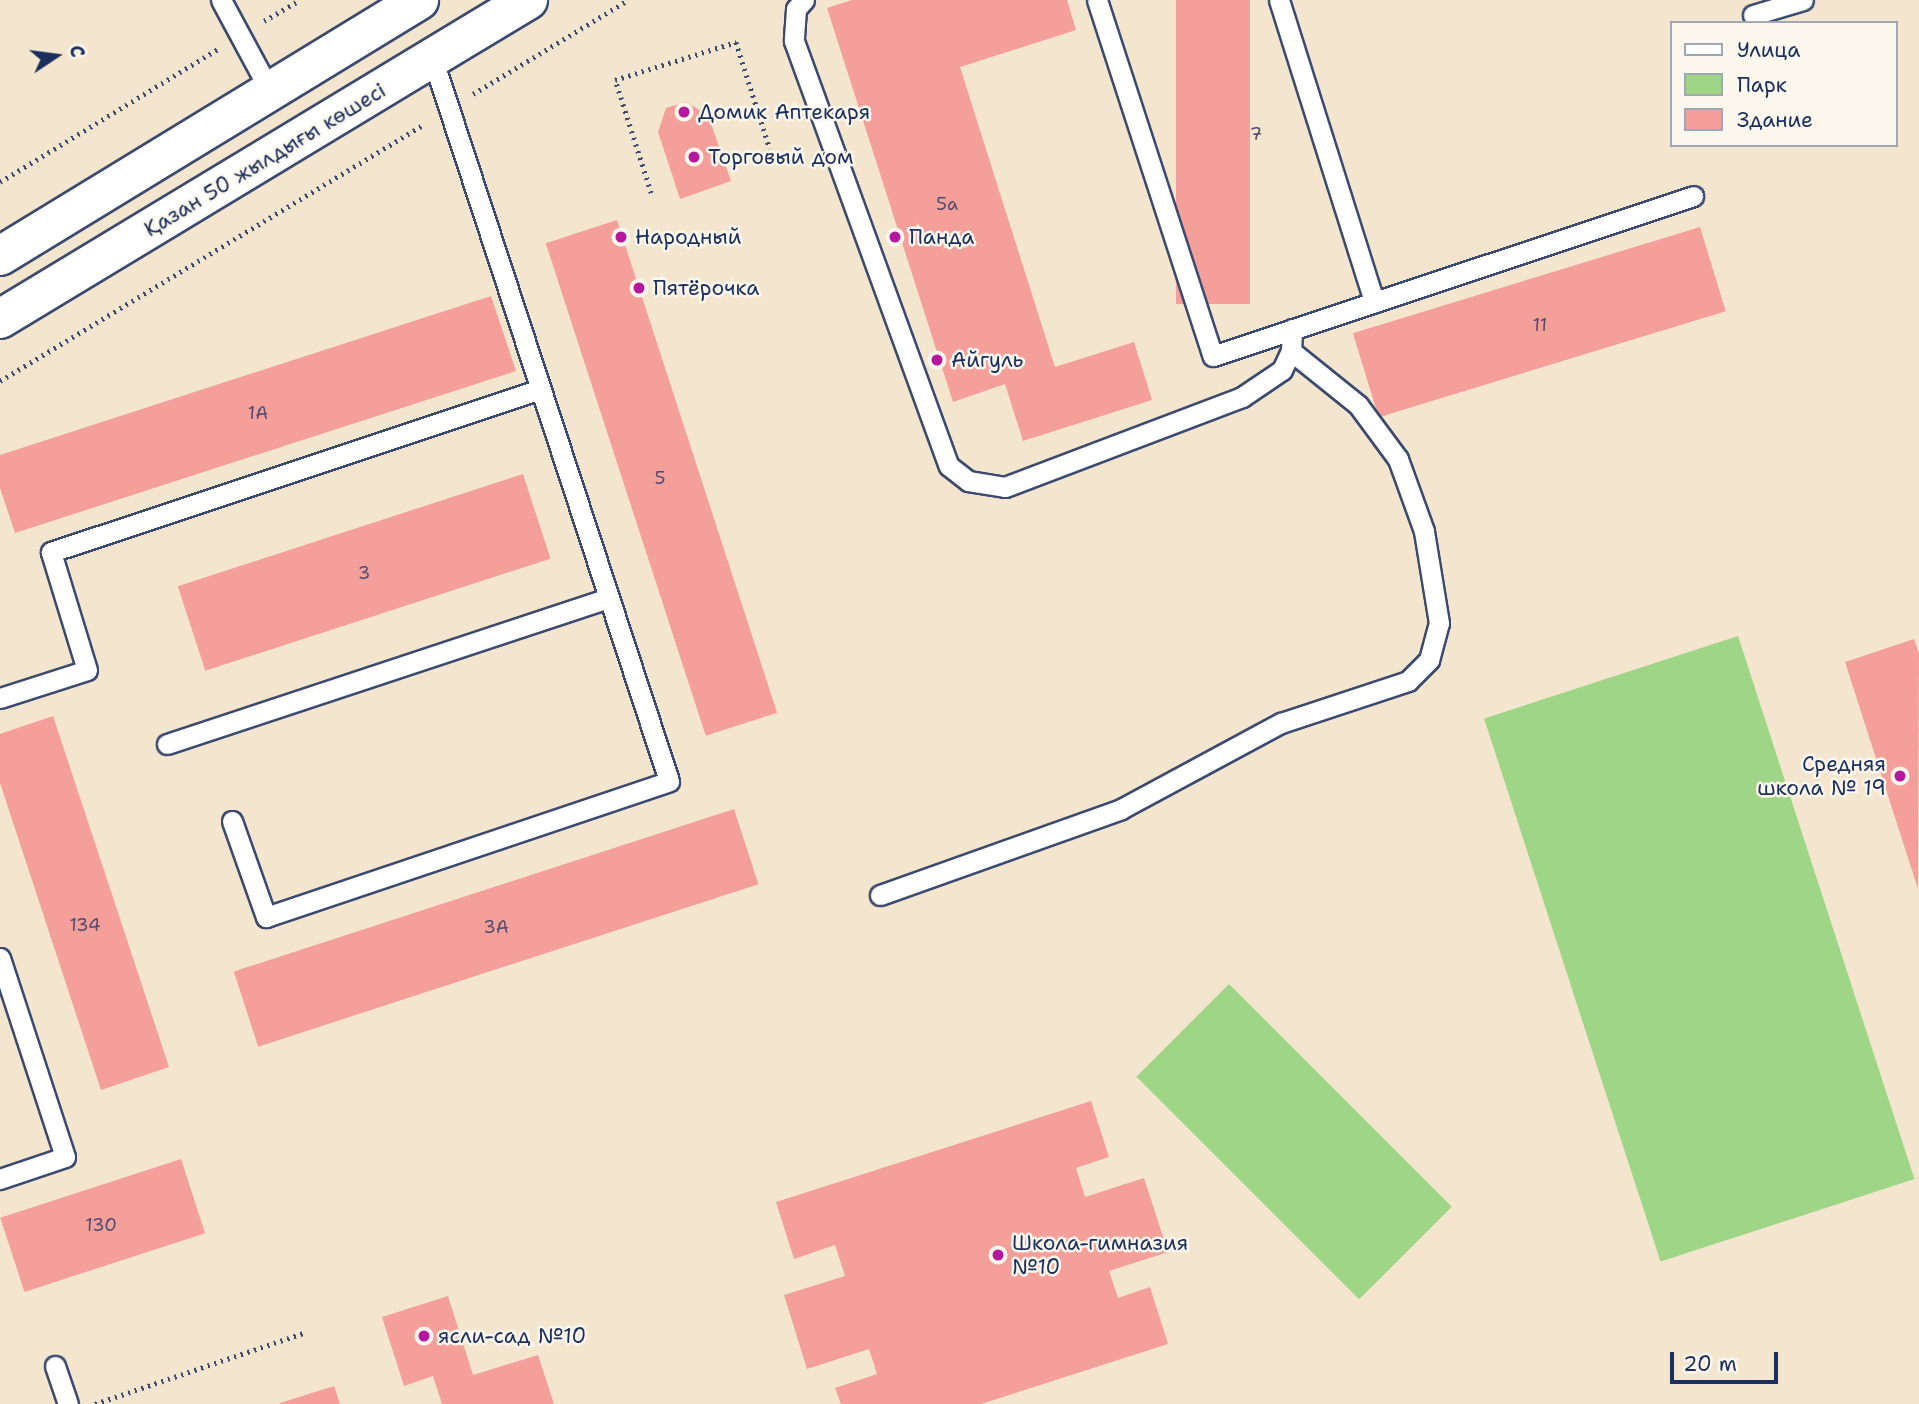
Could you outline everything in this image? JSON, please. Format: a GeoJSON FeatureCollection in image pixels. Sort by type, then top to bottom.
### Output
{"type":"FeatureCollection","features":[{"type":"Feature","properties":{"kind":"street"},"geometry":{"type":"LineString","coordinates":[[0,256],[419,0]]}},
{"type":"Feature","properties":{"kind":"street","name":"Қазан 50 жылдығы көшесі"},"geometry":{"type":"LineString","coordinates":[[0,319],[433,60],[528,0]]}},
{"type":"Feature","properties":{"kind":"street"},"geometry":{"type":"LineString","coordinates":[[270,91],[300,139]]}},
{"type":"Feature","properties":{"kind":"lane"},"geometry":{"type":"LineString","coordinates":[[221,0],[270,91]]}},
{"type":"Feature","properties":{"kind":"lane"},"geometry":{"type":"LineString","coordinates":[[804,0],[796,9],[794,41],[949,466],[968,481],[1005,487],[1242,397],[1282,370],[1291,351],[1292,329]]}},
{"type":"Feature","properties":{"kind":"lane"},"geometry":{"type":"LineString","coordinates":[[1097,0],[1213,356],[1693,196]]}},
{"type":"Feature","properties":{"kind":"lane"},"geometry":{"type":"LineString","coordinates":[[1279,0],[1374,302]]}},
{"type":"Feature","properties":{"kind":"lane"},"geometry":{"type":"LineString","coordinates":[[1753,15],[1803,0]]}},
{"type":"Feature","properties":{"kind":"lane"},"geometry":{"type":"LineString","coordinates":[[232,821],[266,917],[669,781],[433,60]]}},
{"type":"Feature","properties":{"kind":"lane"},"geometry":{"type":"LineString","coordinates":[[880,895],[1121,809],[1281,723],[1408,681],[1429,660],[1439,623],[1423,531],[1398,458],[1358,405],[1291,351]]}},
{"type":"Feature","properties":{"kind":"lane"},"geometry":{"type":"LineString","coordinates":[[0,698],[87,670],[51,552],[541,389]]}},
{"type":"Feature","properties":{"kind":"lane"},"geometry":{"type":"LineString","coordinates":[[167,744],[608,598]]}},
{"type":"Feature","properties":{"kind":"lane"},"geometry":{"type":"LineString","coordinates":[[0,958],[65,1157],[0,1180]]}},
{"type":"Feature","properties":{"kind":"lane"},"geometry":{"type":"LineString","coordinates":[[55,1366],[68,1404]]}},
{"type":"Feature","properties":{"kind":"path"},"geometry":{"type":"LineString","coordinates":[[0,182],[300,0]]}},
{"type":"Feature","properties":{"kind":"path"},"geometry":{"type":"LineString","coordinates":[[0,381],[628,0]]}},
{"type":"Feature","properties":{"kind":"path"},"geometry":{"type":"LineString","coordinates":[[651,192],[615,80],[736,42],[770,149]]}},
{"type":"Feature","properties":{"kind":"path"},"geometry":{"type":"LineString","coordinates":[[94,1404],[306,1332]]}},
{"type":"Feature","properties":{"kind":"green space"},"geometry":{"type":"Polygon","coordinates":[[[1738,636],[1914,1179],[1661,1262],[1484,719],[1738,636]]]}},
{"type":"Feature","properties":{"kind":"green space"},"geometry":{"type":"Polygon","coordinates":[[[1229,984],[1452,1207],[1359,1299],[1136,1077],[1229,984]]]}},
{"type":"Feature","properties":{"kind":"building"},"geometry":{"type":"Polygon","coordinates":[[[852,0],[1067,0],[1076,30],[960,67],[1055,367],[1134,342],[1152,400],[1023,441],[1005,384],[953,402],[827,8],[852,0]]]}},
{"type":"Feature","properties":{"kind":"building"},"geometry":{"type":"Polygon","coordinates":[[[1176,0],[1250,0],[1250,304],[1176,304],[1176,0]]]}},
{"type":"Feature","properties":{"kind":"building","name":"Торговый дом"},"geometry":{"type":"Polygon","coordinates":[[[686,102],[708,115],[731,181],[680,199],[658,132],[666,108],[686,102]]]}},
{"type":"Feature","properties":{"kind":"building"},"geometry":{"type":"Polygon","coordinates":[[[617,220],[777,713],[706,736],[546,243],[617,220]]]}},
{"type":"Feature","properties":{"kind":"building"},"geometry":{"type":"Polygon","coordinates":[[[1700,227],[1726,311],[1379,417],[1353,333],[1700,227]]]}},
{"type":"Feature","properties":{"kind":"building"},"geometry":{"type":"Polygon","coordinates":[[[491,296],[516,371],[15,533],[0,488],[0,455],[491,296]]]}},
{"type":"Feature","properties":{"kind":"building"},"geometry":{"type":"Polygon","coordinates":[[[523,474],[551,559],[205,671],[178,586],[523,474]]]}},
{"type":"Feature","properties":{"kind":"building","name":"Средняя школа № 19"},"geometry":{"type":"Polygon","coordinates":[[[1914,639],[1919,654],[1918,889],[1845,662],[1914,639]]]}},
{"type":"Feature","properties":{"kind":"building"},"geometry":{"type":"Polygon","coordinates":[[[53,716],[169,1067],[101,1090],[0,783],[0,734],[53,716]]]}},
{"type":"Feature","properties":{"kind":"building"},"geometry":{"type":"Polygon","coordinates":[[[734,809],[758,884],[258,1047],[234,972],[734,809]]]}},
{"type":"Feature","properties":{"kind":"building","name":"Школа-гимназия №10"},"geometry":{"type":"Polygon","coordinates":[[[1091,1101],[1109,1157],[1076,1168],[1085,1197],[1144,1178],[1168,1252],[1109,1271],[1118,1298],[1150,1287],[1168,1344],[981,1404],[841,1404],[835,1388],[877,1374],[869,1349],[807,1369],[784,1295],[845,1276],[835,1245],[794,1259],[776,1202],[1091,1101]]]}},
{"type":"Feature","properties":{"kind":"building"},"geometry":{"type":"Polygon","coordinates":[[[181,1159],[205,1233],[24,1292],[0,1218],[181,1159]]]}},
{"type":"Feature","properties":{"kind":"building","name":"ясли-сад №10"},"geometry":{"type":"Polygon","coordinates":[[[448,1296],[473,1375],[538,1355],[554,1404],[442,1404],[433,1376],[404,1386],[382,1317],[448,1296]]]}},
{"type":"Feature","properties":{"kind":"building"},"geometry":{"type":"Polygon","coordinates":[[[334,1386],[340,1404],[280,1404],[280,1403],[334,1386]]]}},
{"type":"Feature","properties":{"kind":"place","name":"Домик Аптекаря"},"geometry":{"type":"Point","coordinates":[684,112]}},
{"type":"Feature","properties":{"kind":"place","name":"Торговый дом"},"geometry":{"type":"Point","coordinates":[694,157]}},
{"type":"Feature","properties":{"kind":"place","name":"Народный"},"geometry":{"type":"Point","coordinates":[621,237]}},
{"type":"Feature","properties":{"kind":"place","name":"Панда"},"geometry":{"type":"Point","coordinates":[895,237]}},
{"type":"Feature","properties":{"kind":"place","name":"Пятёрочка"},"geometry":{"type":"Point","coordinates":[639,288]}},
{"type":"Feature","properties":{"kind":"place","name":"Айгуль"},"geometry":{"type":"Point","coordinates":[937,360]}},
{"type":"Feature","properties":{"kind":"place","name":"Средняя школа № 19"},"geometry":{"type":"Point","coordinates":[1900,776]}},
{"type":"Feature","properties":{"kind":"place","name":"Школа-гимназия №10"},"geometry":{"type":"Point","coordinates":[998,1255]}},
{"type":"Feature","properties":{"kind":"place","name":"ясли-сад №10"},"geometry":{"type":"Point","coordinates":[424,1336]}}]}
